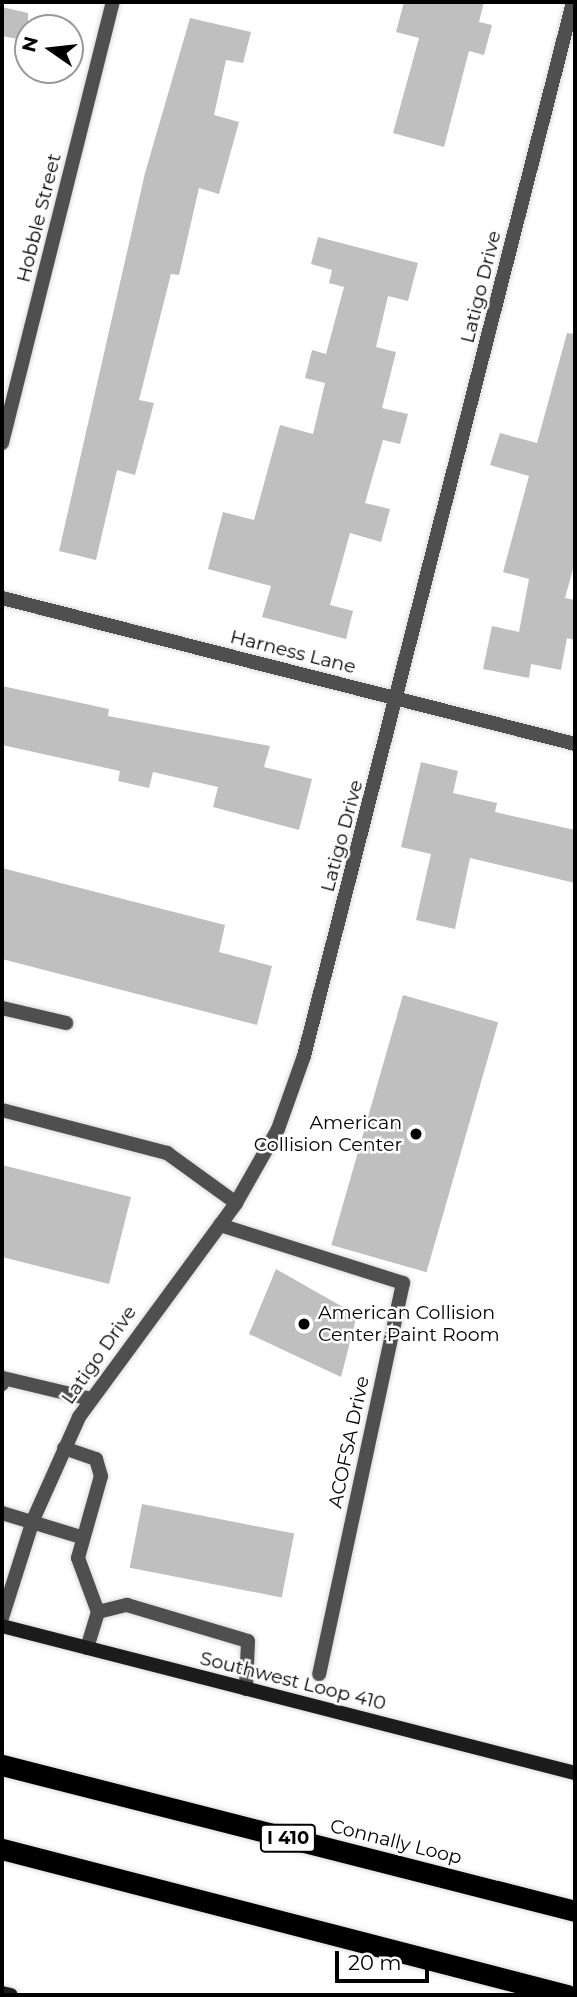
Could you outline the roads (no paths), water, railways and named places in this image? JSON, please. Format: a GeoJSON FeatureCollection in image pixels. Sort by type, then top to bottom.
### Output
{"type":"FeatureCollection","features":[{"type":"Feature","properties":{"kind":"highway","name":"Connally Loop"},"geometry":{"type":"LineString","coordinates":[[2,1765],[575,1911]]}},
{"type":"Feature","properties":{"kind":"highway"},"geometry":{"type":"LineString","coordinates":[[2,1849],[567,1995]]}},
{"type":"Feature","properties":{"kind":"main road","name":"Southwest Loop 410"},"geometry":{"type":"LineString","coordinates":[[2,1626],[575,1773]]}},
{"type":"Feature","properties":{"kind":"main road"},"geometry":{"type":"LineString","coordinates":[[2,1993],[11,1995]]}},
{"type":"Feature","properties":{"kind":"street","name":"Hobble Street"},"geometry":{"type":"LineString","coordinates":[[2,443],[113,2]]}},
{"type":"Feature","properties":{"kind":"street","name":"Latigo Drive"},"geometry":{"type":"LineString","coordinates":[[2,1618],[33,1520],[64,1448],[90,1399],[236,1203],[278,1129],[304,1056],[573,2]]}},
{"type":"Feature","properties":{"kind":"street","name":"Harness Lane"},"geometry":{"type":"LineString","coordinates":[[2,598],[575,744]]}},
{"type":"Feature","properties":{"kind":"street"},"geometry":{"type":"LineString","coordinates":[[2,1008],[66,1023]]}},
{"type":"Feature","properties":{"kind":"street"},"geometry":{"type":"LineString","coordinates":[[2,1110],[167,1153],[236,1203]]}},
{"type":"Feature","properties":{"kind":"street","name":"ACOFSA Drive"},"geometry":{"type":"LineString","coordinates":[[220,1225],[403,1283],[319,1674]]}},
{"type":"Feature","properties":{"kind":"street"},"geometry":{"type":"LineString","coordinates":[[2,1384],[3,1378],[90,1399]]}},
{"type":"Feature","properties":{"kind":"street"},"geometry":{"type":"LineString","coordinates":[[64,1448],[96,1459],[101,1476],[81,1537],[78,1558],[98,1612],[87,1648]]}},
{"type":"Feature","properties":{"kind":"street"},"geometry":{"type":"LineString","coordinates":[[2,1513],[33,1520],[81,1537]]}},
{"type":"Feature","properties":{"kind":"street"},"geometry":{"type":"LineString","coordinates":[[98,1612],[127,1605],[248,1641],[246,1689]]}},
{"type":"Feature","properties":{"kind":"place","name":"American Collision Center"},"geometry":{"type":"Point","coordinates":[416,1134]}},
{"type":"Feature","properties":{"kind":"place","name":"American Collision Center Paint Room"},"geometry":{"type":"Point","coordinates":[304,1324]}}]}
